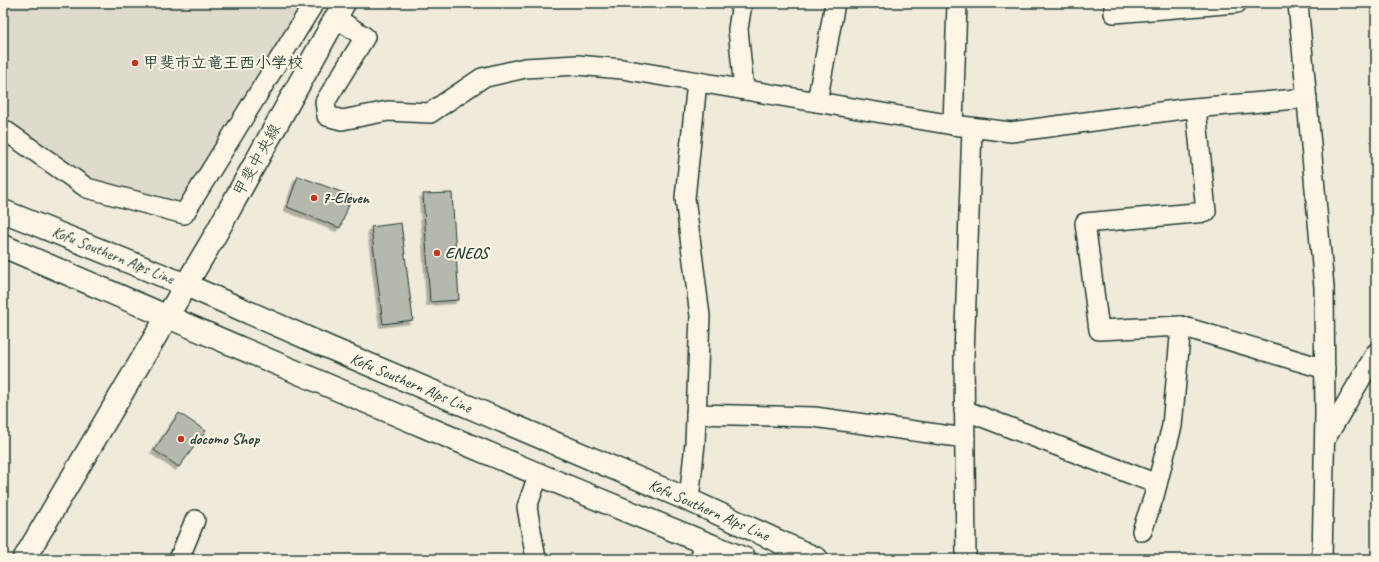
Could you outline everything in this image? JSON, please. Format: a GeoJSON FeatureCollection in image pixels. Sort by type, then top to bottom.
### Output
{"type":"FeatureCollection","features":[{"type":"Feature","properties":{"kind":"main road","name":"甲斐中央線"},"geometry":{"type":"LineString","coordinates":[[24,559],[213,239],[337,15]]}},
{"type":"Feature","properties":{"kind":"main road","name":"Kofu Southern Alps Line"},"geometry":{"type":"LineString","coordinates":[[3,211],[186,285],[330,348],[689,500],[817,559]]}},
{"type":"Feature","properties":{"kind":"main road","name":"Kofu Southern Alps Line"},"geometry":{"type":"LineString","coordinates":[[3,246],[539,474],[702,551],[745,559]]}},
{"type":"Feature","properties":{"kind":"street"},"geometry":{"type":"LineString","coordinates":[[314,3],[318,16],[337,15],[365,37],[325,102],[327,116],[342,120],[388,111],[430,113],[482,78],[525,68],[576,65],[622,69],[953,125],[1011,132],[1196,108],[1307,98]]}},
{"type":"Feature","properties":{"kind":"street"},"geometry":{"type":"LineString","coordinates":[[3,129],[87,188],[184,214],[314,3]]}},
{"type":"Feature","properties":{"kind":"street"},"geometry":{"type":"LineString","coordinates":[[742,3],[738,29],[744,90]]}},
{"type":"Feature","properties":{"kind":"street"},"geometry":{"type":"LineString","coordinates":[[817,102],[835,3]]}},
{"type":"Feature","properties":{"kind":"street"},"geometry":{"type":"LineString","coordinates":[[953,125],[957,3]]}},
{"type":"Feature","properties":{"kind":"street"},"geometry":{"type":"LineString","coordinates":[[1114,3],[1114,13],[1237,3]]}},
{"type":"Feature","properties":{"kind":"street"},"geometry":{"type":"LineString","coordinates":[[1298,3],[1324,287],[1325,439],[1322,559]]}},
{"type":"Feature","properties":{"kind":"street"},"geometry":{"type":"LineString","coordinates":[[689,500],[695,443],[700,316],[685,198],[697,82]]}},
{"type":"Feature","properties":{"kind":"street"},"geometry":{"type":"LineString","coordinates":[[1196,108],[1206,212],[1085,223],[1099,330],[1181,326],[1325,369]]}},
{"type":"Feature","properties":{"kind":"street"},"geometry":{"type":"LineString","coordinates":[[966,559],[964,356],[972,128]]}},
{"type":"Feature","properties":{"kind":"street"},"geometry":{"type":"LineString","coordinates":[[1142,531],[1157,484],[1172,426],[1181,326]]}},
{"type":"Feature","properties":{"kind":"street"},"geometry":{"type":"LineString","coordinates":[[1325,439],[1376,353]]}},
{"type":"Feature","properties":{"kind":"street"},"geometry":{"type":"LineString","coordinates":[[964,410],[1157,484]]}},
{"type":"Feature","properties":{"kind":"street"},"geometry":{"type":"LineString","coordinates":[[696,414],[814,417],[964,438]]}},
{"type":"Feature","properties":{"kind":"street"},"geometry":{"type":"LineString","coordinates":[[536,559],[527,507],[539,474]]}},
{"type":"Feature","properties":{"kind":"street"},"geometry":{"type":"LineString","coordinates":[[179,559],[195,520]]}},
{"type":"Feature","properties":{"kind":"shaded area","name":"甲斐市立竜王西小学校"},"geometry":{"type":"Polygon","coordinates":[[[3,3],[303,3],[303,5],[177,208],[92,182],[3,121],[3,3]]]}},
{"type":"Feature","properties":{"kind":"building"},"geometry":{"type":"Polygon","coordinates":[[[298,176],[352,196],[340,228],[287,207],[298,176]]]}},
{"type":"Feature","properties":{"kind":"building"},"geometry":{"type":"Polygon","coordinates":[[[452,193],[459,300],[430,302],[423,194],[452,193]]]}},
{"type":"Feature","properties":{"kind":"building"},"geometry":{"type":"Polygon","coordinates":[[[401,223],[413,320],[383,324],[371,227],[401,223]]]}},
{"type":"Feature","properties":{"kind":"building"},"geometry":{"type":"Polygon","coordinates":[[[179,413],[206,431],[179,467],[154,450],[179,413]]]}},
{"type":"Feature","properties":{"kind":"place","name":"甲斐市立竜王西小学校"},"geometry":{"type":"Point","coordinates":[135,63]}},
{"type":"Feature","properties":{"kind":"place","name":"7-Eleven"},"geometry":{"type":"Point","coordinates":[314,198]}},
{"type":"Feature","properties":{"kind":"place","name":"ENEOS"},"geometry":{"type":"Point","coordinates":[437,253]}},
{"type":"Feature","properties":{"kind":"place","name":"docomo Shop"},"geometry":{"type":"Point","coordinates":[181,439]}}]}
